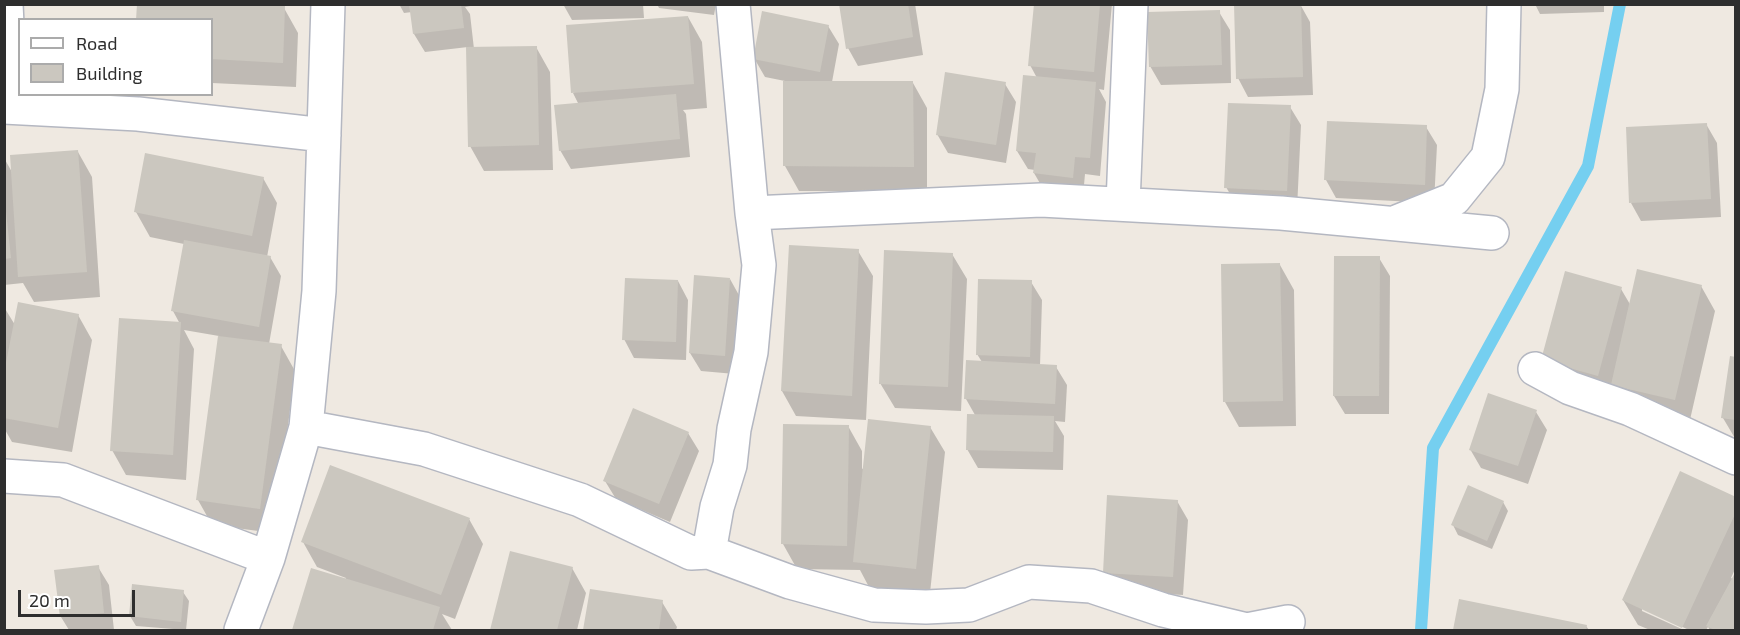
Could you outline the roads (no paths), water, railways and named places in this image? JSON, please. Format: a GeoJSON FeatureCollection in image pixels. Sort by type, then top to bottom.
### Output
{"type":"FeatureCollection","features":[{"type":"Feature","properties":{"kind":"street"},"geometry":{"type":"LineString","coordinates":[[6,4],[8,107],[138,114],[324,135]]}},
{"type":"Feature","properties":{"kind":"street"},"geometry":{"type":"LineString","coordinates":[[241,630],[268,558],[306,427],[319,291],[328,4]]}},
{"type":"Feature","properties":{"kind":"street"},"geometry":{"type":"LineString","coordinates":[[709,552],[717,507],[730,465],[734,429],[751,352],[759,265],[752,213],[733,4]]}},
{"type":"Feature","properties":{"kind":"street"},"geometry":{"type":"LineString","coordinates":[[1123,204],[1131,4]]}},
{"type":"Feature","properties":{"kind":"street"},"geometry":{"type":"LineString","coordinates":[[1394,223],[1454,199],[1488,157],[1502,90],[1504,4]]}},
{"type":"Feature","properties":{"kind":"street"},"geometry":{"type":"LineString","coordinates":[[752,213],[1041,200],[1281,213],[1492,233]]}},
{"type":"Feature","properties":{"kind":"street"},"geometry":{"type":"LineString","coordinates":[[1535,369],[1570,388],[1630,410],[1736,458]]}},
{"type":"Feature","properties":{"kind":"street"},"geometry":{"type":"LineString","coordinates":[[306,427],[424,449],[580,500],[691,554],[709,552],[790,582],[874,605],[926,607],[969,605],[1029,582],[1091,586],[1163,610],[1247,630],[1288,622]]}},
{"type":"Feature","properties":{"kind":"street"},"geometry":{"type":"LineString","coordinates":[[4,476],[63,480],[268,558]]}},
{"type":"Feature","properties":{"kind":"waterway"},"geometry":{"type":"LineString","coordinates":[[1421,630],[1433,448],[1588,166],[1620,4]]}}]}
